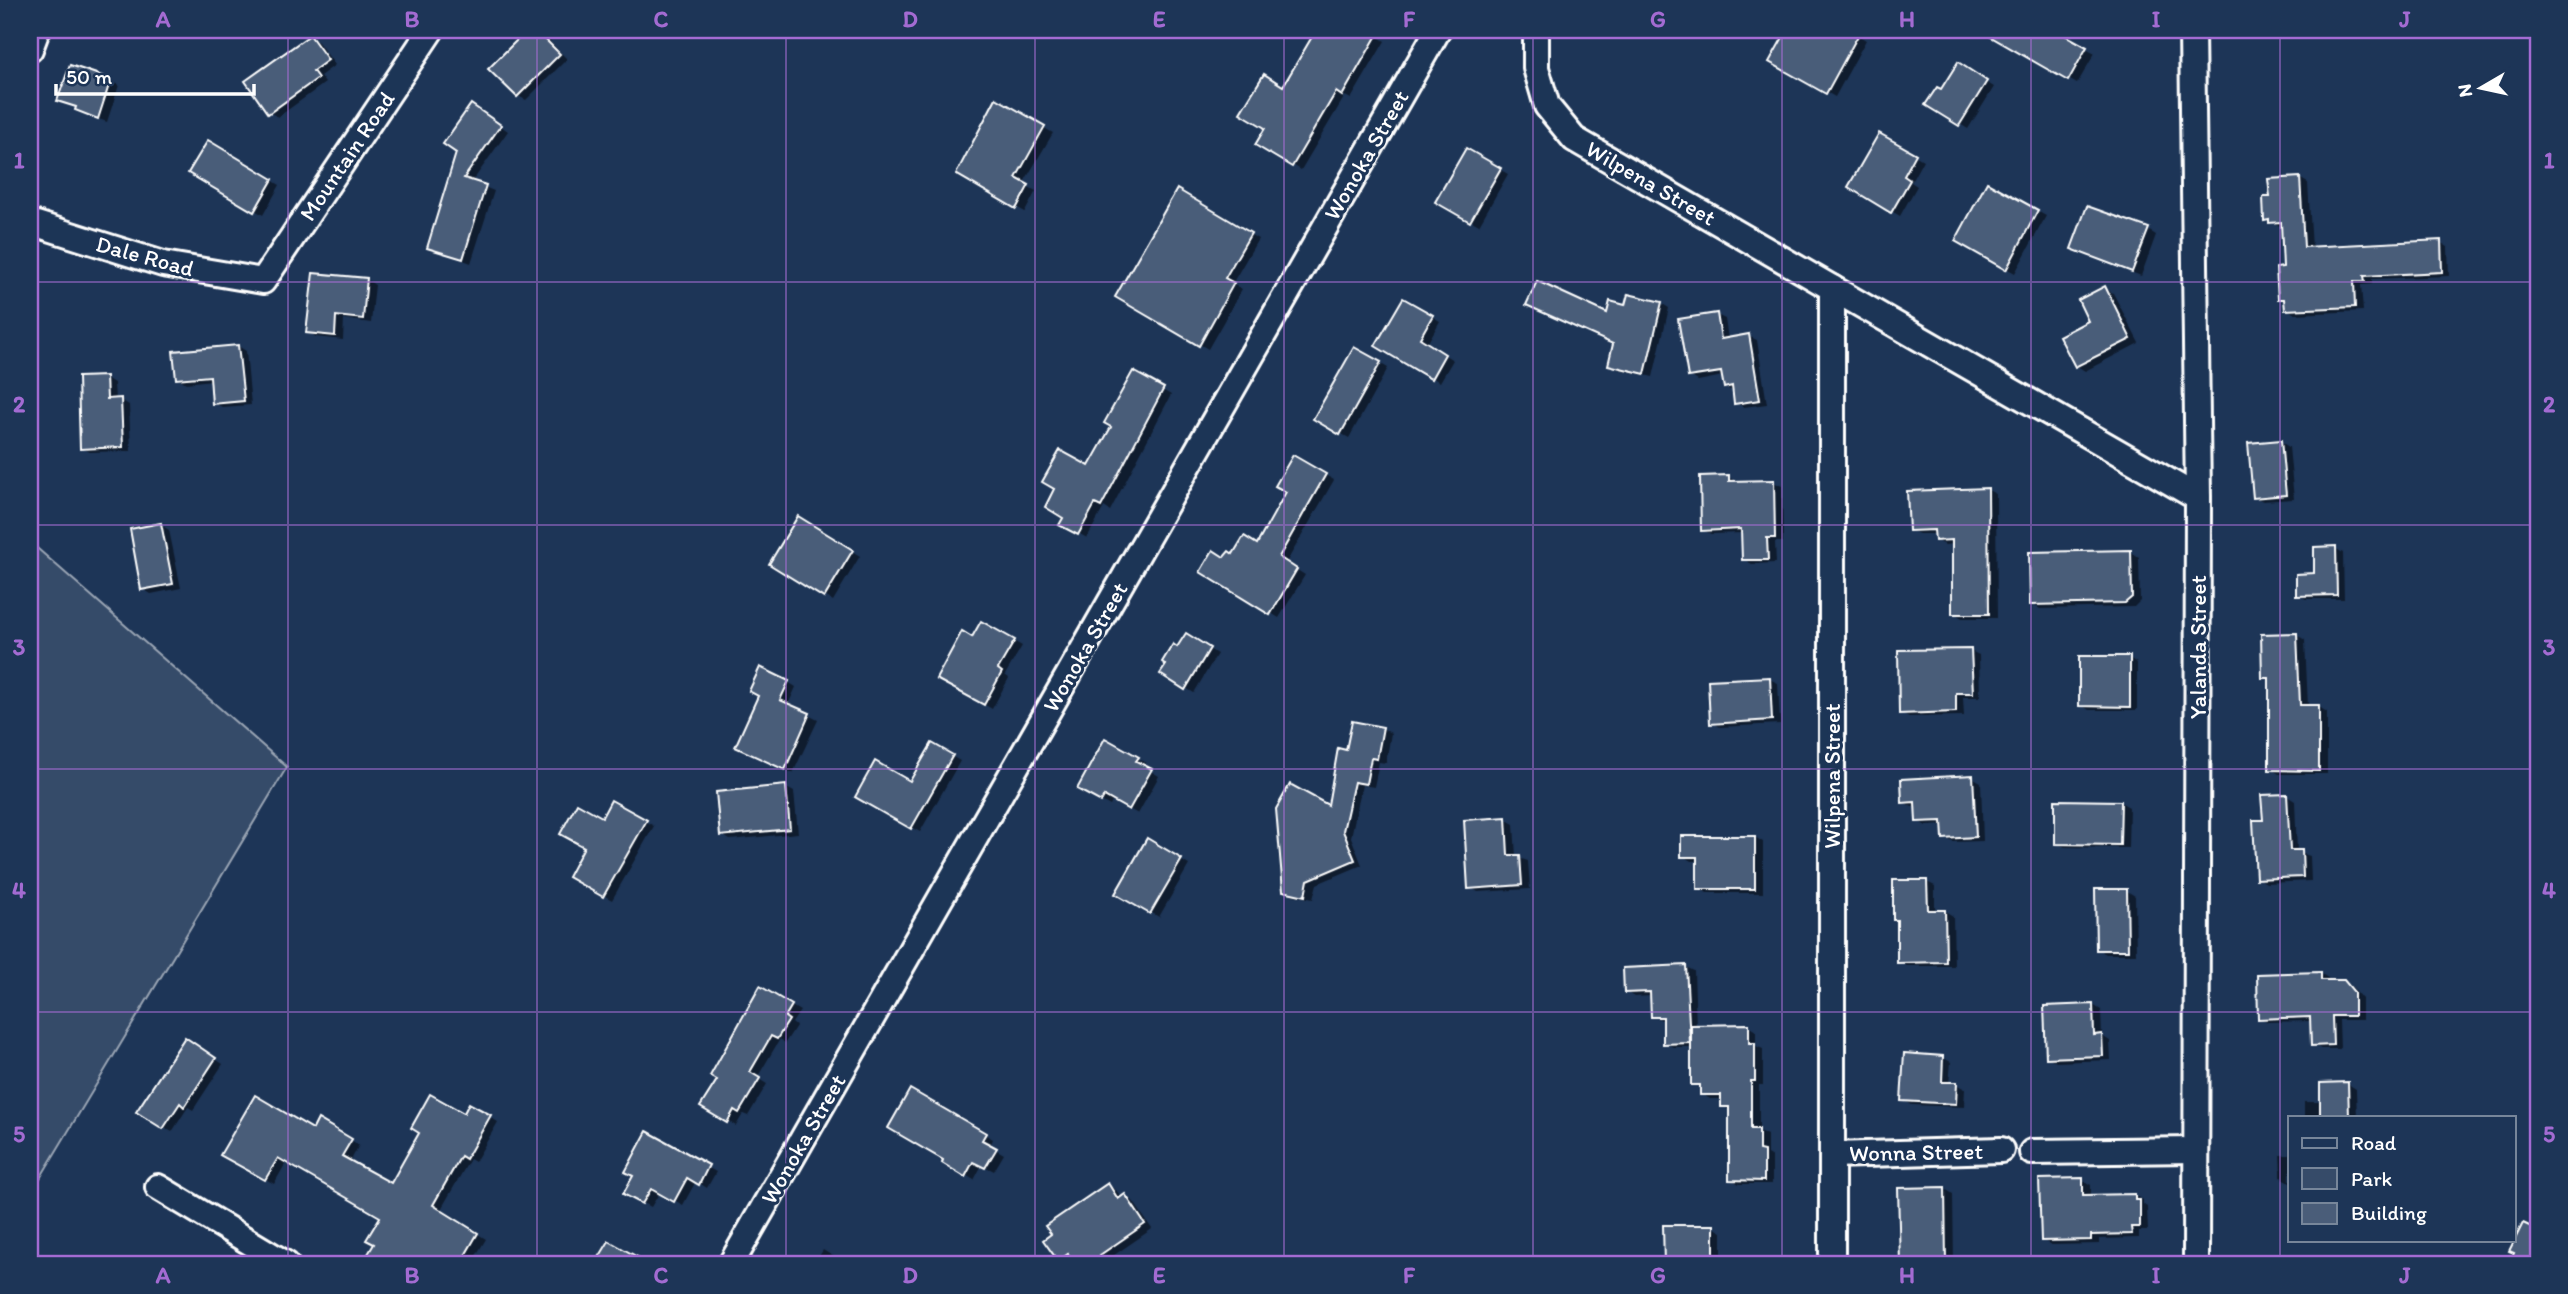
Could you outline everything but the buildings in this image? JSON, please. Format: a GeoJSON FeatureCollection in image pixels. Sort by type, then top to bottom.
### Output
{"type":"FeatureCollection","features":[{"type":"Feature","properties":{"kind":"street"},"geometry":{"type":"LineString","coordinates":[[30,49],[37,30]]}},
{"type":"Feature","properties":{"kind":"street","name":"Mountain Road"},"geometry":{"type":"LineString","coordinates":[[263,281],[431,30]]}},
{"type":"Feature","properties":{"kind":"street","name":"Wonoka Street"},"geometry":{"type":"LineString","coordinates":[[731,1264],[1438,30]]}},
{"type":"Feature","properties":{"kind":"street","name":"Wilpena Street"},"geometry":{"type":"LineString","coordinates":[[1536,30],[1536,68],[1547,106],[1574,139],[2198,498]]}},
{"type":"Feature","properties":{"kind":"street","name":"Yalanda Street"},"geometry":{"type":"LineString","coordinates":[[2192,30],[2198,498],[2196,1264]]}},
{"type":"Feature","properties":{"kind":"street","name":"Dale Road"},"geometry":{"type":"LineString","coordinates":[[30,222],[163,264],[263,281]]}},
{"type":"Feature","properties":{"kind":"street","name":"Wilpena Street"},"geometry":{"type":"LineString","coordinates":[[1832,288],[1832,1264]]}},
{"type":"Feature","properties":{"kind":"street","name":"Wonna Street"},"geometry":{"type":"LineString","coordinates":[[1832,1154],[2001,1150]]}},
{"type":"Feature","properties":{"kind":"street"},"geometry":{"type":"LineString","coordinates":[[2032,1152],[2196,1150]]}},
{"type":"Feature","properties":{"kind":"street"},"geometry":{"type":"LineString","coordinates":[[158,1188],[286,1264]]}},
{"type":"Feature","properties":{"kind":"green space"},"geometry":{"type":"Polygon","coordinates":[[[30,542],[287,767],[30,1195],[30,542]]]}}]}
